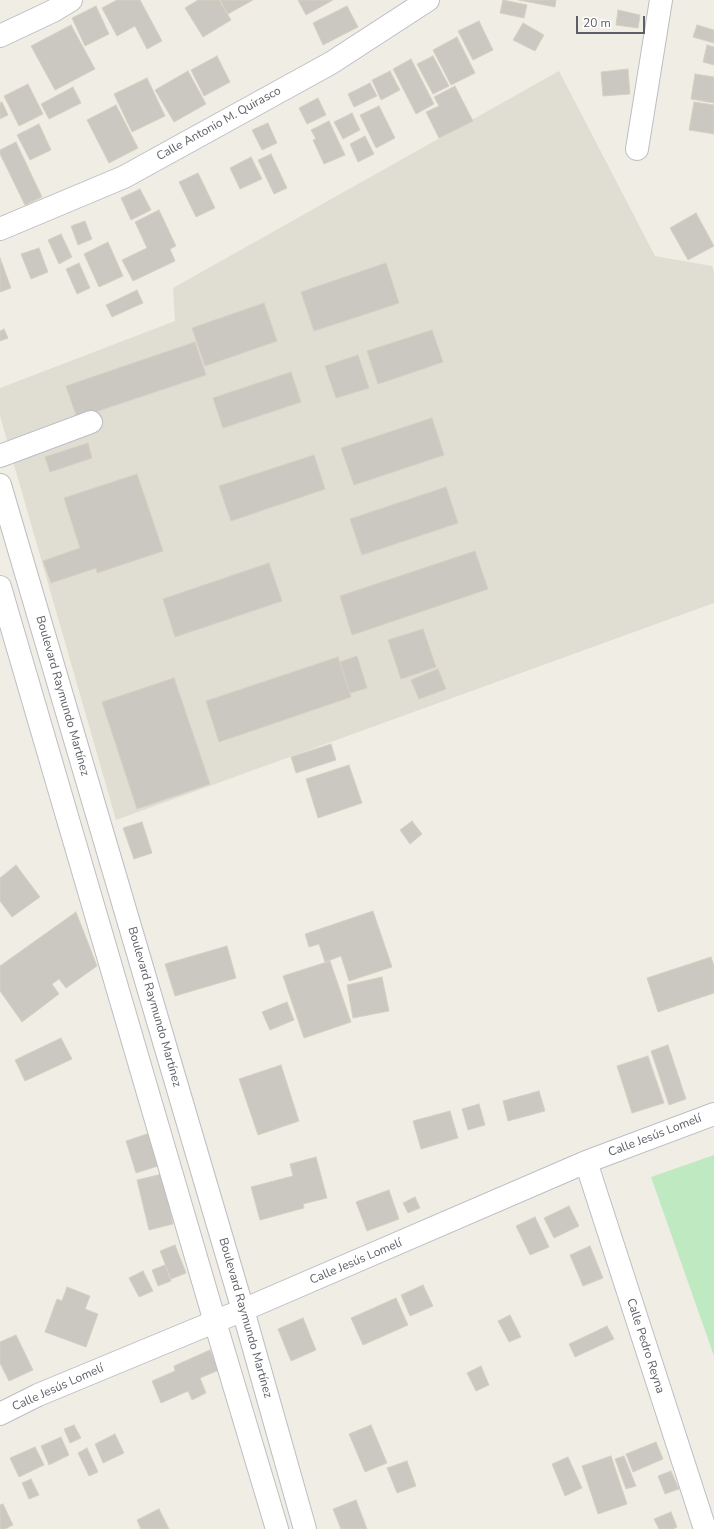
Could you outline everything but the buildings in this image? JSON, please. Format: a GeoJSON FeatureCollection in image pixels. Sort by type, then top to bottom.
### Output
{"type":"FeatureCollection","features":[{"type":"Feature","properties":{"kind":"street"},"geometry":{"type":"LineString","coordinates":[[0,36],[52,11],[71,0]]}},
{"type":"Feature","properties":{"kind":"street","name":"Calle Antonio M. Quirasco"},"geometry":{"type":"LineString","coordinates":[[0,229],[124,177],[331,63],[428,0]]}},
{"type":"Feature","properties":{"kind":"street"},"geometry":{"type":"LineString","coordinates":[[637,149],[661,0]]}},
{"type":"Feature","properties":{"kind":"street"},"geometry":{"type":"LineString","coordinates":[[0,456],[91,422]]}},
{"type":"Feature","properties":{"kind":"street","name":"Boulevard Raymundo Martínez"},"geometry":{"type":"LineString","coordinates":[[0,485],[243,1310],[305,1529]]}},
{"type":"Feature","properties":{"kind":"street"},"geometry":{"type":"LineString","coordinates":[[0,587],[277,1529]]}},
{"type":"Feature","properties":{"kind":"street"},"geometry":{"type":"LineString","coordinates":[[96,917],[125,908]]}},
{"type":"Feature","properties":{"kind":"street","name":"Calle Jesús Lomelí"},"geometry":{"type":"LineString","coordinates":[[0,1414],[38,1395],[215,1322],[586,1162],[714,1114]]}},
{"type":"Feature","properties":{"kind":"street","name":"Calle Pedro Reyna"},"geometry":{"type":"LineString","coordinates":[[586,1162],[705,1529]]}},
{"type":"Feature","properties":{"kind":"shaded area"},"geometry":{"type":"Polygon","coordinates":[[[559,71],[655,256],[712,266],[714,272],[714,603],[116,820],[0,416],[0,388],[175,321],[173,288],[559,71]]]}},
{"type":"Feature","properties":{"kind":"green space"},"geometry":{"type":"Polygon","coordinates":[[[714,1155],[714,1356],[651,1177],[714,1155]]]}}]}
